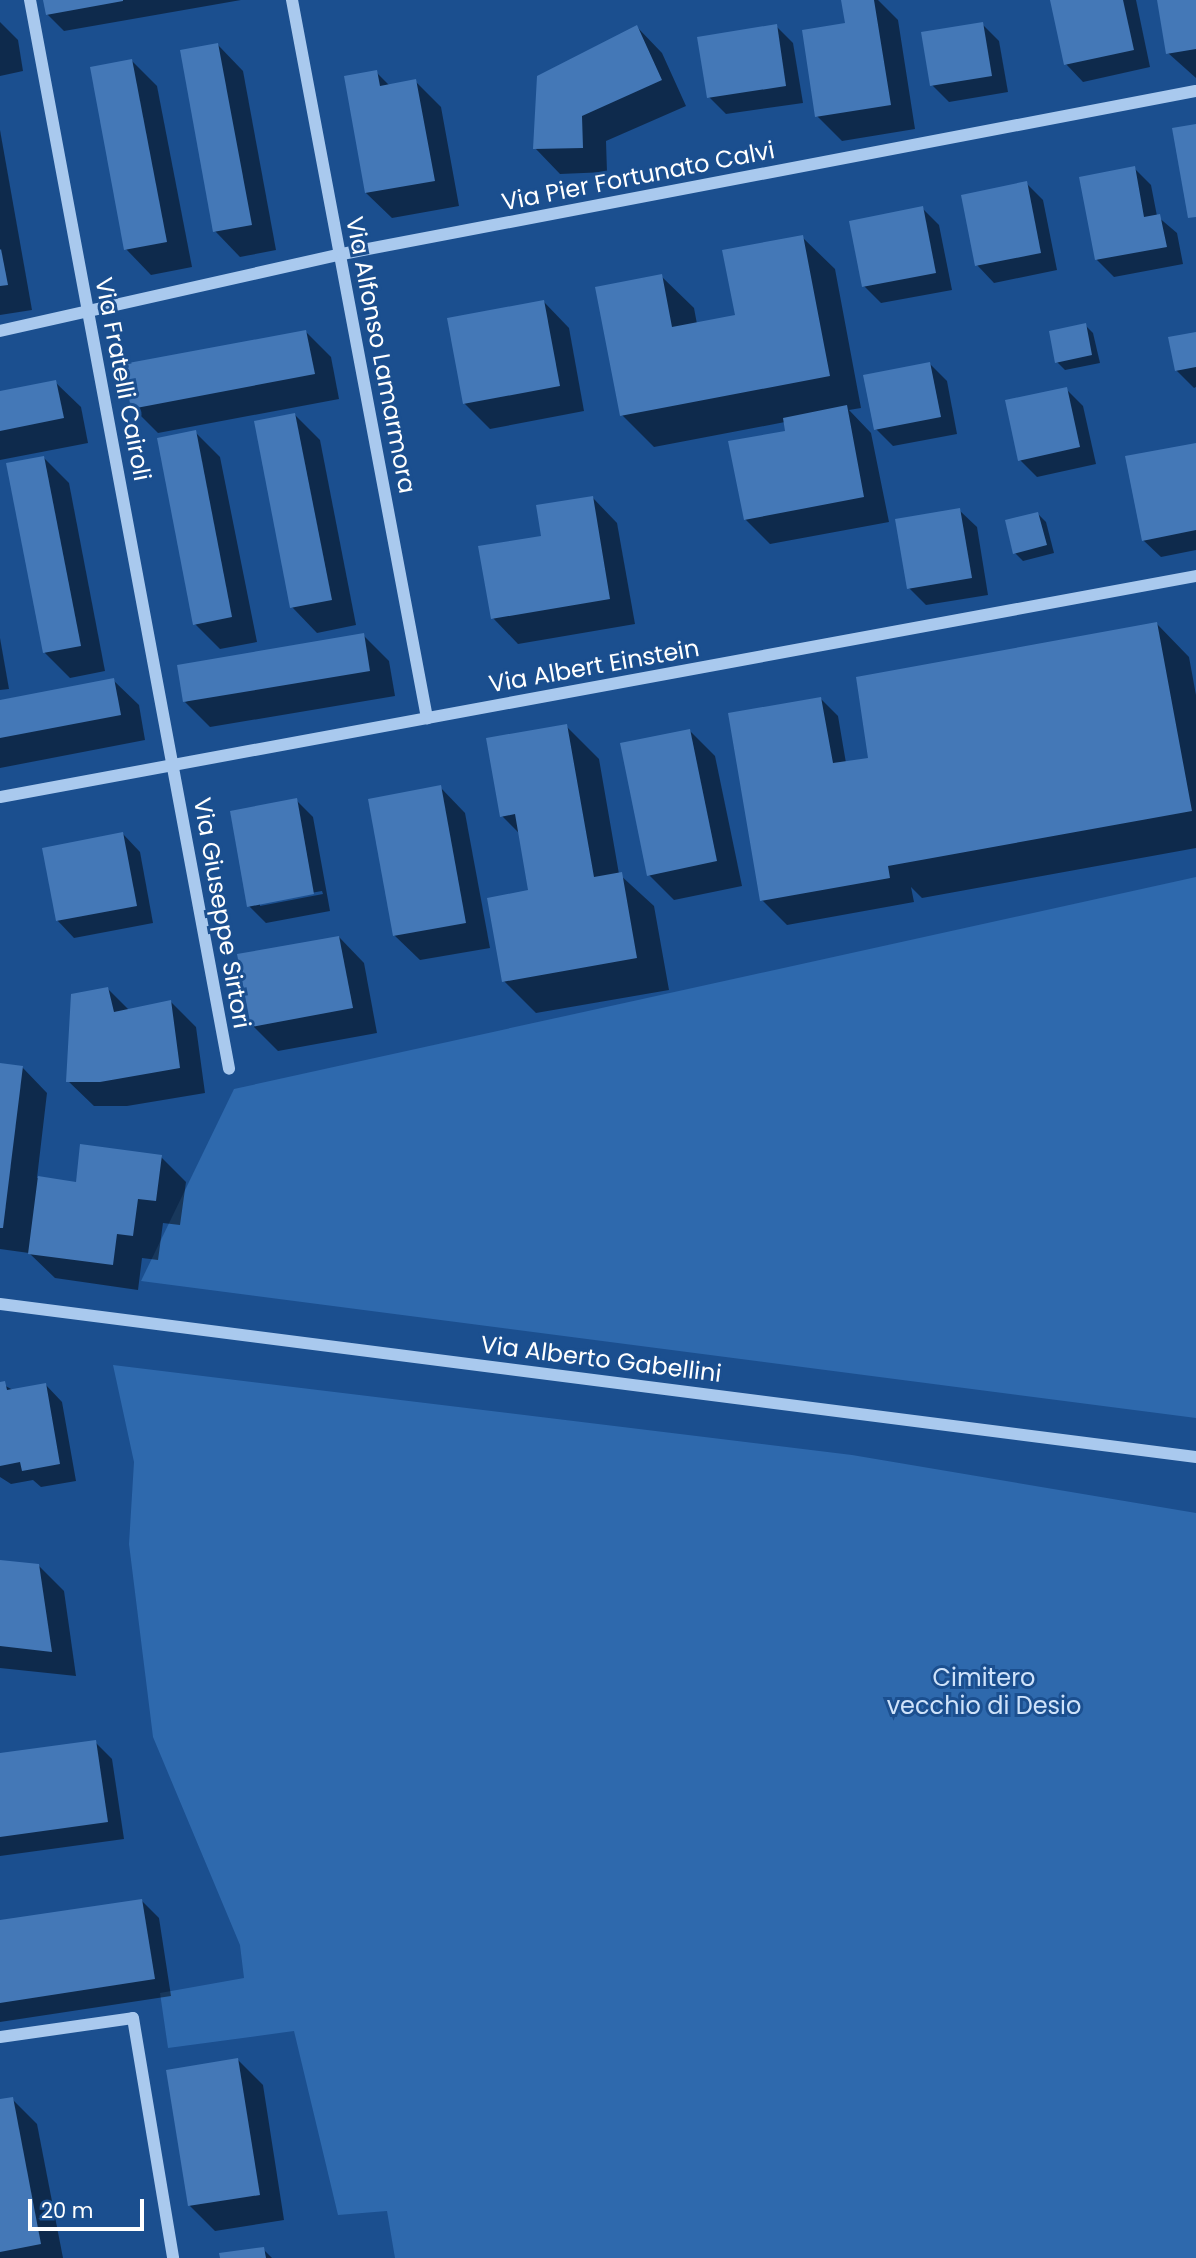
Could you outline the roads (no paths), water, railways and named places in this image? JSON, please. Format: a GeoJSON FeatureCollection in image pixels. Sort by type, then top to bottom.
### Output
{"type":"FeatureCollection","features":[{"type":"Feature","properties":{"kind":"street","name":"Via Fratelli Cairoli"},"geometry":{"type":"LineString","coordinates":[[30,0],[174,765]]}},
{"type":"Feature","properties":{"kind":"street","name":"Via Alfonso Lamarmora"},"geometry":{"type":"LineString","coordinates":[[292,0],[342,254],[427,718]]}},
{"type":"Feature","properties":{"kind":"street","name":"Via Pier Fortunato Calvi"},"geometry":{"type":"LineString","coordinates":[[0,331],[342,254],[1196,92]]}},
{"type":"Feature","properties":{"kind":"street","name":"Via Albert Einstein"},"geometry":{"type":"LineString","coordinates":[[0,797],[1196,576]]}},
{"type":"Feature","properties":{"kind":"street","name":"Via Giuseppe Sirtori"},"geometry":{"type":"LineString","coordinates":[[174,765],[229,1069]]}},
{"type":"Feature","properties":{"kind":"street","name":"Via Alberto Gabellini"},"geometry":{"type":"LineString","coordinates":[[0,1304],[1196,1457]]}},
{"type":"Feature","properties":{"kind":"street"},"geometry":{"type":"LineString","coordinates":[[0,2037],[133,2018],[173,2258]]}},
{"type":"Feature","properties":{"kind":"park label","name":"Cimitero vecchio di Desio"},"geometry":{"type":"Point","coordinates":[984,1692]}}]}
